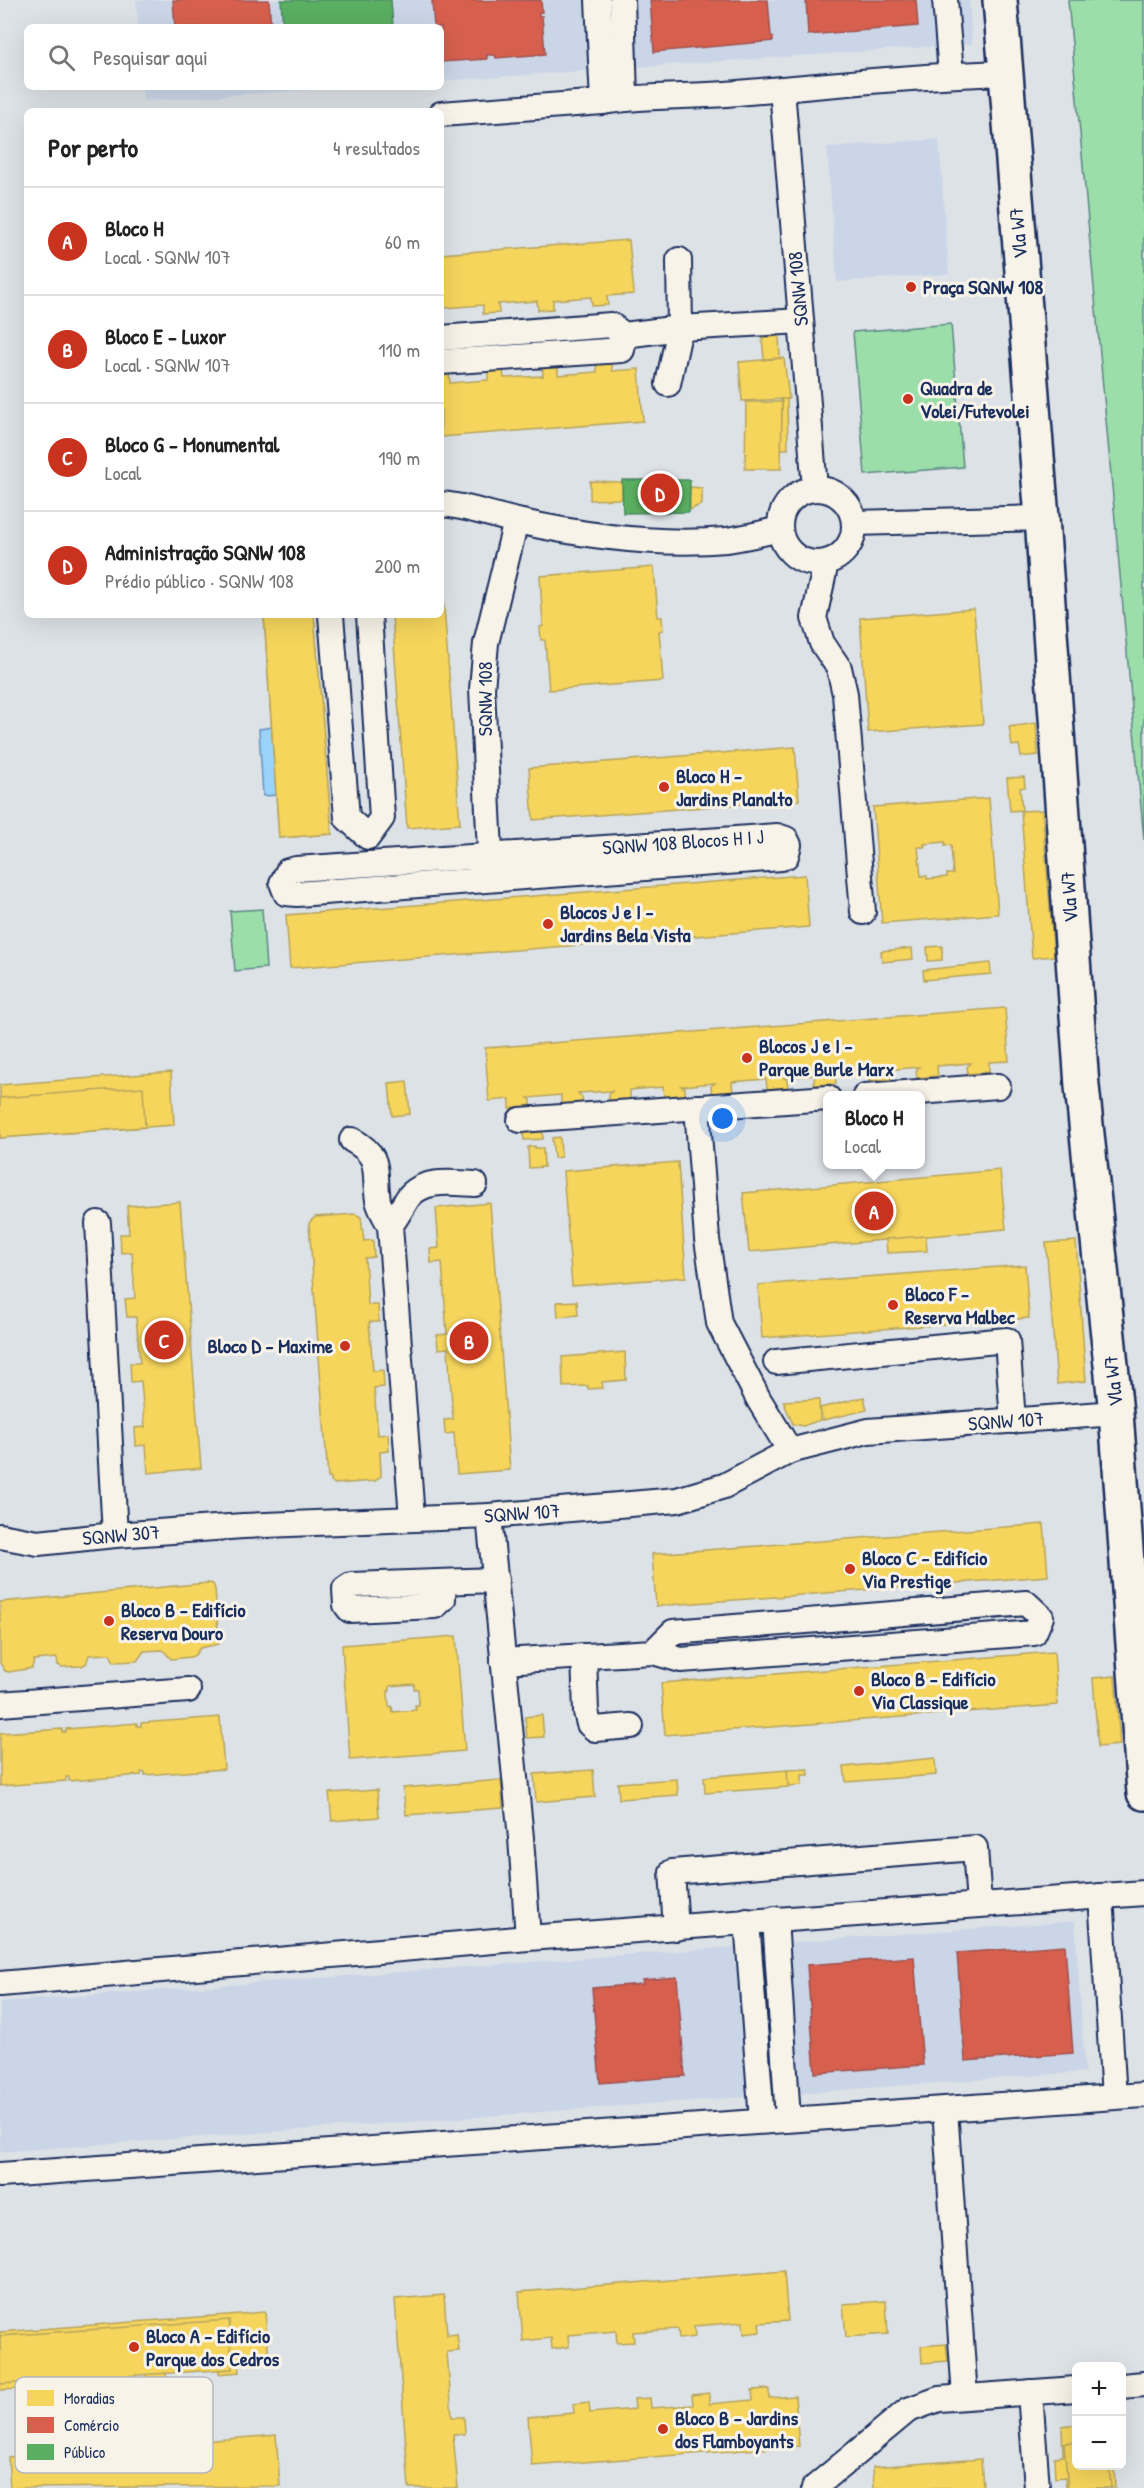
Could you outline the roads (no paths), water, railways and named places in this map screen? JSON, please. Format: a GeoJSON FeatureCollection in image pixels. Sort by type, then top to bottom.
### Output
{"type":"FeatureCollection","features":[{"type":"Feature","properties":{"kind":"main road","name":"Vla W7"},"geometry":{"type":"LineString","coordinates":[[1000,0],[1042,518],[1082,1086],[1116,1413],[1144,1793]]}},
{"type":"Feature","properties":{"kind":"street"},"geometry":{"type":"LineString","coordinates":[[598,0],[614,100]]}},
{"type":"Feature","properties":{"kind":"street"},"geometry":{"type":"LineString","coordinates":[[614,100],[622,0]]}},
{"type":"Feature","properties":{"kind":"street"},"geometry":{"type":"LineString","coordinates":[[945,0],[951,74]]}},
{"type":"Feature","properties":{"kind":"street"},"geometry":{"type":"LineString","coordinates":[[444,114],[614,100],[677,98],[951,74],[1005,73]]}},
{"type":"Feature","properties":{"kind":"street","name":"SQNW 108"},"geometry":{"type":"LineString","coordinates":[[782,89],[815,489]]}},
{"type":"Feature","properties":{"kind":"street"},"geometry":{"type":"LineString","coordinates":[[668,384],[680,328],[680,260]]}},
{"type":"Feature","properties":{"kind":"street"},"geometry":{"type":"LineString","coordinates":[[444,338],[611,325],[624,335],[680,328],[801,321]]}},
{"type":"Feature","properties":{"kind":"street"},"geometry":{"type":"LineString","coordinates":[[444,362],[622,350],[624,335]]}},
{"type":"Feature","properties":{"kind":"street"},"geometry":{"type":"LineString","coordinates":[[815,489],[826,490],[843,500],[854,523],[851,540],[842,555],[826,563],[810,563],[795,557],[784,545],[780,529],[782,514],[791,500],[815,489]]}},
{"type":"Feature","properties":{"kind":"street"},"geometry":{"type":"LineString","coordinates":[[444,504],[467,506],[516,521],[605,537],[650,541],[728,540],[780,529]]}},
{"type":"Feature","properties":{"kind":"street"},"geometry":{"type":"LineString","coordinates":[[854,523],[1042,518]]}},
{"type":"Feature","properties":{"kind":"street","name":"SQNW 108"},"geometry":{"type":"LineString","coordinates":[[492,881],[482,689],[486,644],[516,521]]}},
{"type":"Feature","properties":{"kind":"street"},"geometry":{"type":"LineString","coordinates":[[826,563],[814,618],[822,643],[839,668],[845,694],[863,912]]}},
{"type":"Feature","properties":{"kind":"street"},"geometry":{"type":"LineString","coordinates":[[331,618],[347,819],[368,837],[382,818],[369,618]]}},
{"type":"Feature","properties":{"kind":"street","name":"SQNW 108 Blocos H I J"},"geometry":{"type":"LineString","coordinates":[[777,836],[786,839],[789,845],[786,856],[781,858],[492,881],[297,894],[286,893],[282,883],[288,871],[296,869],[777,836]]}},
{"type":"Feature","properties":{"kind":"street"},"geometry":{"type":"LineString","coordinates":[[924,1091],[998,1086]]}},
{"type":"Feature","properties":{"kind":"street"},"geometry":{"type":"LineString","coordinates":[[520,1120],[823,1098]]}},
{"type":"Feature","properties":{"kind":"street"},"geometry":{"type":"LineString","coordinates":[[698,1107],[707,1239],[719,1323],[759,1400],[790,1451]]}},
{"type":"Feature","properties":{"kind":"street"},"geometry":{"type":"LineString","coordinates":[[352,1140],[366,1148],[375,1162],[378,1200],[390,1226],[412,1518]]}},
{"type":"Feature","properties":{"kind":"street"},"geometry":{"type":"LineString","coordinates":[[390,1226],[409,1196],[424,1186],[441,1182],[474,1184]]}},
{"type":"Feature","properties":{"kind":"street"},"geometry":{"type":"LineString","coordinates":[[98,1223],[115,1534]]}},
{"type":"Feature","properties":{"kind":"street"},"geometry":{"type":"LineString","coordinates":[[776,1362],[1007,1340],[1013,1421]]}},
{"type":"Feature","properties":{"kind":"street","name":"SQNW 107"},"geometry":{"type":"LineString","coordinates":[[243,1526],[489,1516],[677,1500],[724,1486],[790,1451],[868,1431],[1116,1413]]}},
{"type":"Feature","properties":{"kind":"street"},"geometry":{"type":"LineString","coordinates":[[489,1516],[522,1838],[528,1938]]}},
{"type":"Feature","properties":{"kind":"street","name":"SQNW 307"},"geometry":{"type":"LineString","coordinates":[[0,1536],[38,1543],[115,1534],[243,1526]]}},
{"type":"Feature","properties":{"kind":"street"},"geometry":{"type":"LineString","coordinates":[[443,1583],[496,1580]]}},
{"type":"Feature","properties":{"kind":"street"},"geometry":{"type":"LineString","coordinates":[[503,1661],[653,1652],[681,1660],[1034,1633],[1041,1617],[1026,1604],[673,1632],[653,1652]]}},
{"type":"Feature","properties":{"kind":"street"},"geometry":{"type":"LineString","coordinates":[[584,1656],[586,1712],[589,1724],[595,1729],[631,1726]]}},
{"type":"Feature","properties":{"kind":"street"},"geometry":{"type":"LineString","coordinates":[[0,1704],[188,1690]]}},
{"type":"Feature","properties":{"kind":"street"},"geometry":{"type":"LineString","coordinates":[[676,1928],[672,1872],[975,1848],[979,1905]]}},
{"type":"Feature","properties":{"kind":"street"},"geometry":{"type":"LineString","coordinates":[[0,1984],[528,1938],[1144,1893]]}},
{"type":"Feature","properties":{"kind":"street"},"geometry":{"type":"LineString","coordinates":[[1101,1896],[1113,2097]]}},
{"type":"Feature","properties":{"kind":"street"},"geometry":{"type":"LineString","coordinates":[[775,1919],[788,2120]]}},
{"type":"Feature","properties":{"kind":"street"},"geometry":{"type":"LineString","coordinates":[[747,1921],[762,2121]]}},
{"type":"Feature","properties":{"kind":"street"},"geometry":{"type":"LineString","coordinates":[[0,2175],[1144,2095]]}},
{"type":"Feature","properties":{"kind":"street"},"geometry":{"type":"LineString","coordinates":[[945,2109],[965,2397]]}},
{"type":"Feature","properties":{"kind":"street"},"geometry":{"type":"LineString","coordinates":[[1126,2386],[1144,2384]]}},
{"type":"Feature","properties":{"kind":"street"},"geometry":{"type":"LineString","coordinates":[[814,2488],[908,2410],[939,2399],[1072,2388]]}},
{"type":"Feature","properties":{"kind":"street"},"geometry":{"type":"LineString","coordinates":[[1030,2392],[1037,2488]]}},
{"type":"Feature","properties":{"kind":"water"},"geometry":{"type":"Polygon","coordinates":[[[273,727],[278,795],[263,796],[259,729],[273,727]]]}},
{"type":"Feature","properties":{"kind":"place","name":"Praça SQNW 108"},"geometry":{"type":"Point","coordinates":[911,287]}},
{"type":"Feature","properties":{"kind":"place","name":"Quadra de Volei/Futevolei"},"geometry":{"type":"Point","coordinates":[908,399]}},
{"type":"Feature","properties":{"kind":"place","name":"Administração SQNW 108"},"geometry":{"type":"Point","coordinates":[660,493]}},
{"type":"Feature","properties":{"kind":"place","name":"Bloco H - Jardins Planalto"},"geometry":{"type":"Point","coordinates":[664,787]}},
{"type":"Feature","properties":{"kind":"place","name":"Blocos J e I - Jardins Bela Vista"},"geometry":{"type":"Point","coordinates":[548,924]}},
{"type":"Feature","properties":{"kind":"place","name":"Blocos J e I - Parque Burle Marx"},"geometry":{"type":"Point","coordinates":[747,1058]}},
{"type":"Feature","properties":{"kind":"place","name":"Bloco H"},"geometry":{"type":"Point","coordinates":[874,1211]}},
{"type":"Feature","properties":{"kind":"place","name":"Bloco F - Reserva Malbec"},"geometry":{"type":"Point","coordinates":[893,1305]}},
{"type":"Feature","properties":{"kind":"place","name":"Bloco G - Monumental"},"geometry":{"type":"Point","coordinates":[164,1340]}},
{"type":"Feature","properties":{"kind":"place","name":"Bloco E - Luxor"},"geometry":{"type":"Point","coordinates":[469,1341]}},
{"type":"Feature","properties":{"kind":"place","name":"Bloco D - Maxime"},"geometry":{"type":"Point","coordinates":[345,1346]}},
{"type":"Feature","properties":{"kind":"place","name":"Bloco C - Edifício Via Prestige"},"geometry":{"type":"Point","coordinates":[850,1569]}},
{"type":"Feature","properties":{"kind":"place","name":"Bloco B - Edifício Reserva Douro"},"geometry":{"type":"Point","coordinates":[109,1621]}},
{"type":"Feature","properties":{"kind":"place","name":"Bloco B - Edifício Via Classique"},"geometry":{"type":"Point","coordinates":[859,1691]}},
{"type":"Feature","properties":{"kind":"place","name":"Bloco A - Edifício Parque dos Cedros"},"geometry":{"type":"Point","coordinates":[134,2347]}},
{"type":"Feature","properties":{"kind":"place","name":"Bloco B - Jardins dos Flamboyants"},"geometry":{"type":"Point","coordinates":[663,2429]}}]}
